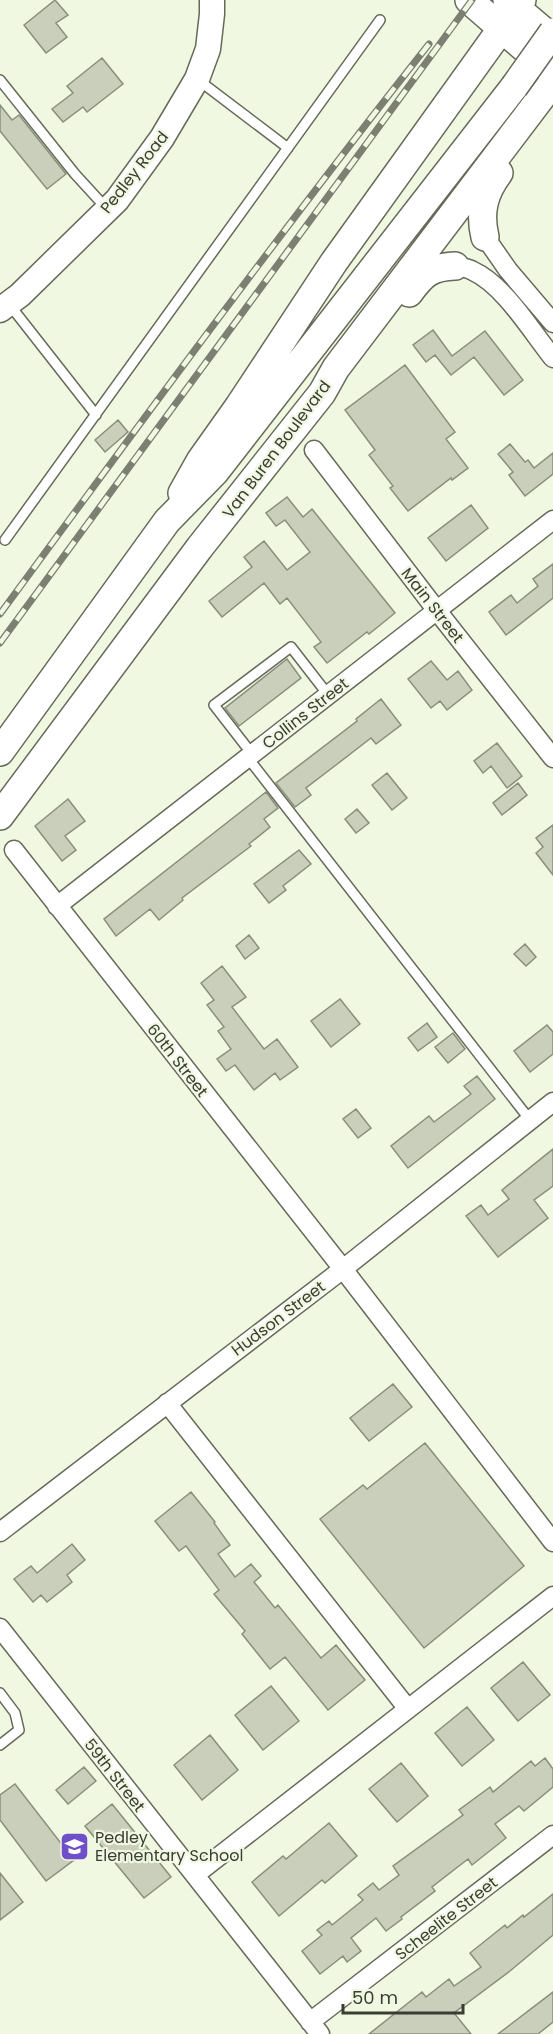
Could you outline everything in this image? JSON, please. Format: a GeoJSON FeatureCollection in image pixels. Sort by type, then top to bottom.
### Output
{"type":"FeatureCollection","features":[{"type":"Feature","properties":{"kind":"main road"},"geometry":{"type":"LineString","coordinates":[[469,0],[553,73]]}},
{"type":"Feature","properties":{"kind":"main road"},"geometry":{"type":"LineString","coordinates":[[168,521],[200,460],[239,406],[334,262],[502,30],[515,3],[553,39]]}},
{"type":"Feature","properties":{"kind":"main road","name":"Van Buren Boulevard"},"geometry":{"type":"LineString","coordinates":[[0,752],[168,521],[215,472],[514,87],[553,32]]}},
{"type":"Feature","properties":{"kind":"main road","name":"Van Buren Boulevard"},"geometry":{"type":"LineString","coordinates":[[0,816],[200,547],[322,393],[336,368],[553,82]]}},
{"type":"Feature","properties":{"kind":"main road"},"geometry":{"type":"LineString","coordinates":[[485,237],[481,210],[493,181],[527,136],[535,107]]}},
{"type":"Feature","properties":{"kind":"main road"},"geometry":{"type":"LineString","coordinates":[[322,393],[347,375],[423,275],[440,267],[455,266]]}},
{"type":"Feature","properties":{"kind":"street","name":"Pedley Road"},"geometry":{"type":"LineString","coordinates":[[4,307],[20,295],[117,200],[162,138],[197,79],[208,49],[212,0]]}},
{"type":"Feature","properties":{"kind":"street"},"geometry":{"type":"LineString","coordinates":[[485,237],[508,270],[553,323]]}},
{"type":"Feature","properties":{"kind":"street"},"geometry":{"type":"LineString","coordinates":[[455,266],[472,270],[500,290],[553,358]]}},
{"type":"Feature","properties":{"kind":"street","name":"Main Street"},"geometry":{"type":"LineString","coordinates":[[314,450],[553,758]]}},
{"type":"Feature","properties":{"kind":"street","name":"Collins Street"},"geometry":{"type":"LineString","coordinates":[[57,906],[438,612],[553,520]]}},
{"type":"Feature","properties":{"kind":"street","name":"60th Street"},"geometry":{"type":"LineString","coordinates":[[14,850],[343,1269],[553,1542]]}},
{"type":"Feature","properties":{"kind":"street","name":"Hudson Street"},"geometry":{"type":"LineString","coordinates":[[0,1532],[343,1269],[553,1102]]}},
{"type":"Feature","properties":{"kind":"street"},"geometry":{"type":"LineString","coordinates":[[167,1403],[408,1709]]}},
{"type":"Feature","properties":{"kind":"street"},"geometry":{"type":"LineString","coordinates":[[195,1875],[553,1596]]}},
{"type":"Feature","properties":{"kind":"street","name":"59th Street"},"geometry":{"type":"LineString","coordinates":[[0,1628],[315,2028]]}},
{"type":"Feature","properties":{"kind":"street","name":"Scheelite Street"},"geometry":{"type":"LineString","coordinates":[[315,2028],[553,1835]]}},
{"type":"Feature","properties":{"kind":"lane"},"geometry":{"type":"LineString","coordinates":[[5,540],[380,20]]}},
{"type":"Feature","properties":{"kind":"lane"},"geometry":{"type":"LineString","coordinates":[[197,79],[288,148]]}},
{"type":"Feature","properties":{"kind":"lane"},"geometry":{"type":"LineString","coordinates":[[0,80],[75,174],[107,209]]}},
{"type":"Feature","properties":{"kind":"lane"},"geometry":{"type":"LineString","coordinates":[[4,307],[96,415]]}},
{"type":"Feature","properties":{"kind":"lane"},"geometry":{"type":"LineString","coordinates":[[328,696],[291,647],[214,705],[250,756],[530,1120]]}},
{"type":"Feature","properties":{"kind":"lane"},"geometry":{"type":"LineString","coordinates":[[0,1693],[15,1713],[19,1730],[0,1745]]}},
{"type":"Feature","properties":{"kind":"building"},"geometry":{"type":"Polygon","coordinates":[[[55,0],[68,15],[56,23],[67,37],[46,53],[24,25],[55,0]]]}},
{"type":"Feature","properties":{"kind":"building"},"geometry":{"type":"Polygon","coordinates":[[[102,58],[123,84],[87,112],[83,107],[63,122],[52,109],[73,93],[67,86],[102,58]]]}},
{"type":"Feature","properties":{"kind":"building"},"geometry":{"type":"Polygon","coordinates":[[[0,105],[12,120],[19,115],[66,174],[47,189],[0,131],[0,105]]]}},
{"type":"Feature","properties":{"kind":"building"},"geometry":{"type":"Polygon","coordinates":[[[433,330],[452,356],[485,331],[523,380],[504,395],[474,357],[451,375],[435,355],[426,362],[413,345],[433,330]]]}},
{"type":"Feature","properties":{"kind":"building"},"geometry":{"type":"Polygon","coordinates":[[[405,365],[455,432],[446,439],[468,468],[408,511],[390,488],[393,486],[369,455],[375,450],[345,410],[405,365]]]}},
{"type":"Feature","properties":{"kind":"building"},"geometry":{"type":"Polygon","coordinates":[[[118,420],[128,432],[105,452],[95,440],[118,420]]]}},
{"type":"Feature","properties":{"kind":"building"},"geometry":{"type":"Polygon","coordinates":[[[510,444],[525,462],[528,460],[534,468],[553,453],[553,474],[525,496],[509,475],[513,472],[498,454],[510,444]]]}},
{"type":"Feature","properties":{"kind":"building"},"geometry":{"type":"Polygon","coordinates":[[[287,497],[303,517],[312,509],[395,613],[327,663],[314,647],[321,642],[287,598],[280,604],[264,583],[222,617],[209,601],[252,567],[244,557],[264,541],[287,570],[310,552],[285,520],[276,526],[266,513],[287,497]]]}},
{"type":"Feature","properties":{"kind":"building"},"geometry":{"type":"Polygon","coordinates":[[[471,505],[488,528],[446,561],[428,538],[471,505]]]}},
{"type":"Feature","properties":{"kind":"building"},"geometry":{"type":"Polygon","coordinates":[[[553,564],[553,598],[506,635],[489,612],[511,595],[517,603],[538,586],[533,579],[553,564]]]}},
{"type":"Feature","properties":{"kind":"building"},"geometry":{"type":"Polygon","coordinates":[[[287,659],[301,678],[239,726],[225,708],[287,659]]]}},
{"type":"Feature","properties":{"kind":"building"},"geometry":{"type":"Polygon","coordinates":[[[431,661],[447,680],[458,671],[472,690],[447,710],[440,701],[431,708],[408,679],[431,661]]]}},
{"type":"Feature","properties":{"kind":"building"},"geometry":{"type":"Polygon","coordinates":[[[381,699],[401,725],[376,744],[371,738],[306,788],[311,795],[295,807],[276,783],[357,721],[356,719],[381,699]]]}},
{"type":"Feature","properties":{"kind":"building"},"geometry":{"type":"Polygon","coordinates":[[[497,743],[522,776],[507,788],[491,766],[483,773],[474,761],[497,743]]]}},
{"type":"Feature","properties":{"kind":"building"},"geometry":{"type":"Polygon","coordinates":[[[387,773],[407,798],[392,810],[372,785],[387,773]]]}},
{"type":"Feature","properties":{"kind":"building"},"geometry":{"type":"Polygon","coordinates":[[[518,783],[527,795],[502,815],[493,803],[518,783]]]}},
{"type":"Feature","properties":{"kind":"building"},"geometry":{"type":"Polygon","coordinates":[[[266,792],[278,808],[264,819],[270,827],[249,844],[251,846],[182,898],[183,900],[159,920],[150,909],[116,936],[104,919],[266,792]]]}},
{"type":"Feature","properties":{"kind":"building"},"geometry":{"type":"Polygon","coordinates":[[[68,799],[85,821],[65,836],[76,850],[62,861],[35,826],[68,799]]]}},
{"type":"Feature","properties":{"kind":"building"},"geometry":{"type":"Polygon","coordinates":[[[357,809],[369,823],[356,833],[345,819],[357,809]]]}},
{"type":"Feature","properties":{"kind":"building"},"geometry":{"type":"Polygon","coordinates":[[[553,825],[553,875],[536,853],[543,847],[536,838],[553,825]]]}},
{"type":"Feature","properties":{"kind":"building"},"geometry":{"type":"Polygon","coordinates":[[[299,850],[311,864],[283,886],[286,890],[269,903],[254,884],[299,850]]]}},
{"type":"Feature","properties":{"kind":"building"},"geometry":{"type":"Polygon","coordinates":[[[249,935],[259,948],[245,959],[236,946],[249,935]]]}},
{"type":"Feature","properties":{"kind":"building"},"geometry":{"type":"Polygon","coordinates":[[[525,944],[536,957],[526,966],[514,954],[525,944]]]}},
{"type":"Feature","properties":{"kind":"building"},"geometry":{"type":"Polygon","coordinates":[[[222,966],[246,997],[232,1007],[264,1049],[277,1039],[298,1067],[280,1080],[275,1073],[254,1090],[235,1065],[226,1071],[217,1059],[231,1049],[218,1031],[224,1027],[207,1005],[214,1000],[201,983],[222,966]]]}},
{"type":"Feature","properties":{"kind":"building"},"geometry":{"type":"Polygon","coordinates":[[[340,999],[360,1024],[331,1047],[311,1021],[340,999]]]}},
{"type":"Feature","properties":{"kind":"building"},"geometry":{"type":"Polygon","coordinates":[[[427,1023],[437,1037],[418,1051],[408,1038],[427,1023]]]}},
{"type":"Feature","properties":{"kind":"building"},"geometry":{"type":"Polygon","coordinates":[[[547,1025],[553,1032],[553,1054],[530,1072],[514,1051],[547,1025]]]}},
{"type":"Feature","properties":{"kind":"building"},"geometry":{"type":"Polygon","coordinates":[[[453,1033],[465,1049],[448,1063],[435,1047],[453,1033]]]}},
{"type":"Feature","properties":{"kind":"building"},"geometry":{"type":"Polygon","coordinates":[[[477,1076],[495,1099],[408,1168],[391,1146],[429,1116],[434,1122],[471,1094],[464,1086],[477,1076]]]}},
{"type":"Feature","properties":{"kind":"building"},"geometry":{"type":"Polygon","coordinates":[[[356,1109],[371,1128],[358,1138],[343,1119],[356,1109]]]}},
{"type":"Feature","properties":{"kind":"building"},"geometry":{"type":"Polygon","coordinates":[[[553,1149],[553,1186],[534,1200],[548,1218],[498,1257],[466,1216],[481,1205],[488,1215],[509,1199],[502,1190],[553,1149]]]}},
{"type":"Feature","properties":{"kind":"building"},"geometry":{"type":"Polygon","coordinates":[[[393,1384],[412,1407],[369,1441],[350,1418],[393,1384]]]}},
{"type":"Feature","properties":{"kind":"building"},"geometry":{"type":"Polygon","coordinates":[[[425,1443],[524,1566],[424,1648],[320,1519],[363,1485],[367,1489],[425,1443]]]}},
{"type":"Feature","properties":{"kind":"building"},"geometry":{"type":"Polygon","coordinates":[[[191,1492],[230,1545],[218,1554],[235,1577],[251,1564],[261,1576],[254,1582],[275,1608],[278,1605],[321,1658],[336,1645],[365,1680],[328,1710],[285,1657],[270,1669],[242,1634],[245,1631],[214,1594],[219,1590],[186,1546],[179,1551],[155,1521],[191,1492]]]}},
{"type":"Feature","properties":{"kind":"building"},"geometry":{"type":"Polygon","coordinates":[[[72,1544],[85,1560],[67,1575],[72,1582],[47,1602],[41,1595],[33,1602],[14,1579],[31,1566],[37,1573],[72,1544]]]}},
{"type":"Feature","properties":{"kind":"building"},"geometry":{"type":"Polygon","coordinates":[[[523,1662],[550,1695],[518,1721],[491,1688],[523,1662]]]}},
{"type":"Feature","properties":{"kind":"building"},"geometry":{"type":"Polygon","coordinates":[[[271,1686],[299,1721],[263,1750],[235,1715],[271,1686]]]}},
{"type":"Feature","properties":{"kind":"building"},"geometry":{"type":"Polygon","coordinates":[[[467,1707],[494,1740],[462,1766],[435,1733],[467,1707]]]}},
{"type":"Feature","properties":{"kind":"building"},"geometry":{"type":"Polygon","coordinates":[[[210,1735],[238,1770],[202,1800],[174,1765],[210,1735]]]}},
{"type":"Feature","properties":{"kind":"building"},"geometry":{"type":"Polygon","coordinates":[[[545,1758],[553,1769],[553,1787],[524,1811],[519,1806],[495,1824],[506,1838],[472,1865],[468,1859],[432,1887],[435,1891],[386,1931],[376,1918],[351,1938],[361,1951],[347,1962],[343,1956],[320,1974],[302,1951],[322,1935],[317,1930],[329,1921],[332,1925],[363,1900],[358,1895],[373,1883],[379,1890],[399,1875],[393,1866],[463,1815],[459,1810],[490,1787],[493,1792],[531,1761],[535,1766],[545,1758]]]}},
{"type":"Feature","properties":{"kind":"building"},"geometry":{"type":"Polygon","coordinates":[[[401,1763],[428,1796],[397,1822],[369,1789],[401,1763]]]}},
{"type":"Feature","properties":{"kind":"building"},"geometry":{"type":"Polygon","coordinates":[[[84,1767],[96,1781],[68,1804],[56,1790],[84,1767]]]}},
{"type":"Feature","properties":{"kind":"building"},"geometry":{"type":"Polygon","coordinates":[[[15,1784],[74,1860],[46,1881],[0,1820],[0,1795],[15,1784]]]}},
{"type":"Feature","properties":{"kind":"building"},"geometry":{"type":"Polygon","coordinates":[[[112,1804],[171,1877],[144,1898],[85,1826],[112,1804]]]}},
{"type":"Feature","properties":{"kind":"building"},"geometry":{"type":"Polygon","coordinates":[[[329,1823],[357,1856],[325,1883],[322,1880],[279,1916],[252,1882],[283,1856],[286,1859],[329,1823]]]}},
{"type":"Feature","properties":{"kind":"building"},"geometry":{"type":"Polygon","coordinates":[[[0,1873],[23,1902],[0,1920],[0,1873]]]}},
{"type":"Feature","properties":{"kind":"building"},"geometry":{"type":"Polygon","coordinates":[[[553,1894],[553,1935],[454,2013],[471,2034],[369,2034],[422,1992],[426,1997],[449,1979],[454,1986],[481,1967],[470,1953],[505,1925],[507,1928],[553,1894]]]}},
{"type":"Feature","properties":{"kind":"building"},"geometry":{"type":"Polygon","coordinates":[[[553,1992],[553,2022],[538,2034],[498,2034],[553,1992]]]}},
{"type":"Feature","properties":{"kind":"railway"},"geometry":{"type":"LineString","coordinates":[[0,643],[472,0]]}},
{"type":"Feature","properties":{"kind":"railway"},"geometry":{"type":"LineString","coordinates":[[0,614],[265,256],[429,44]]}},
{"type":"Feature","properties":{"kind":"place","name":"Pedley Elementary School"},"geometry":{"type":"Point","coordinates":[74,1846]}}]}
